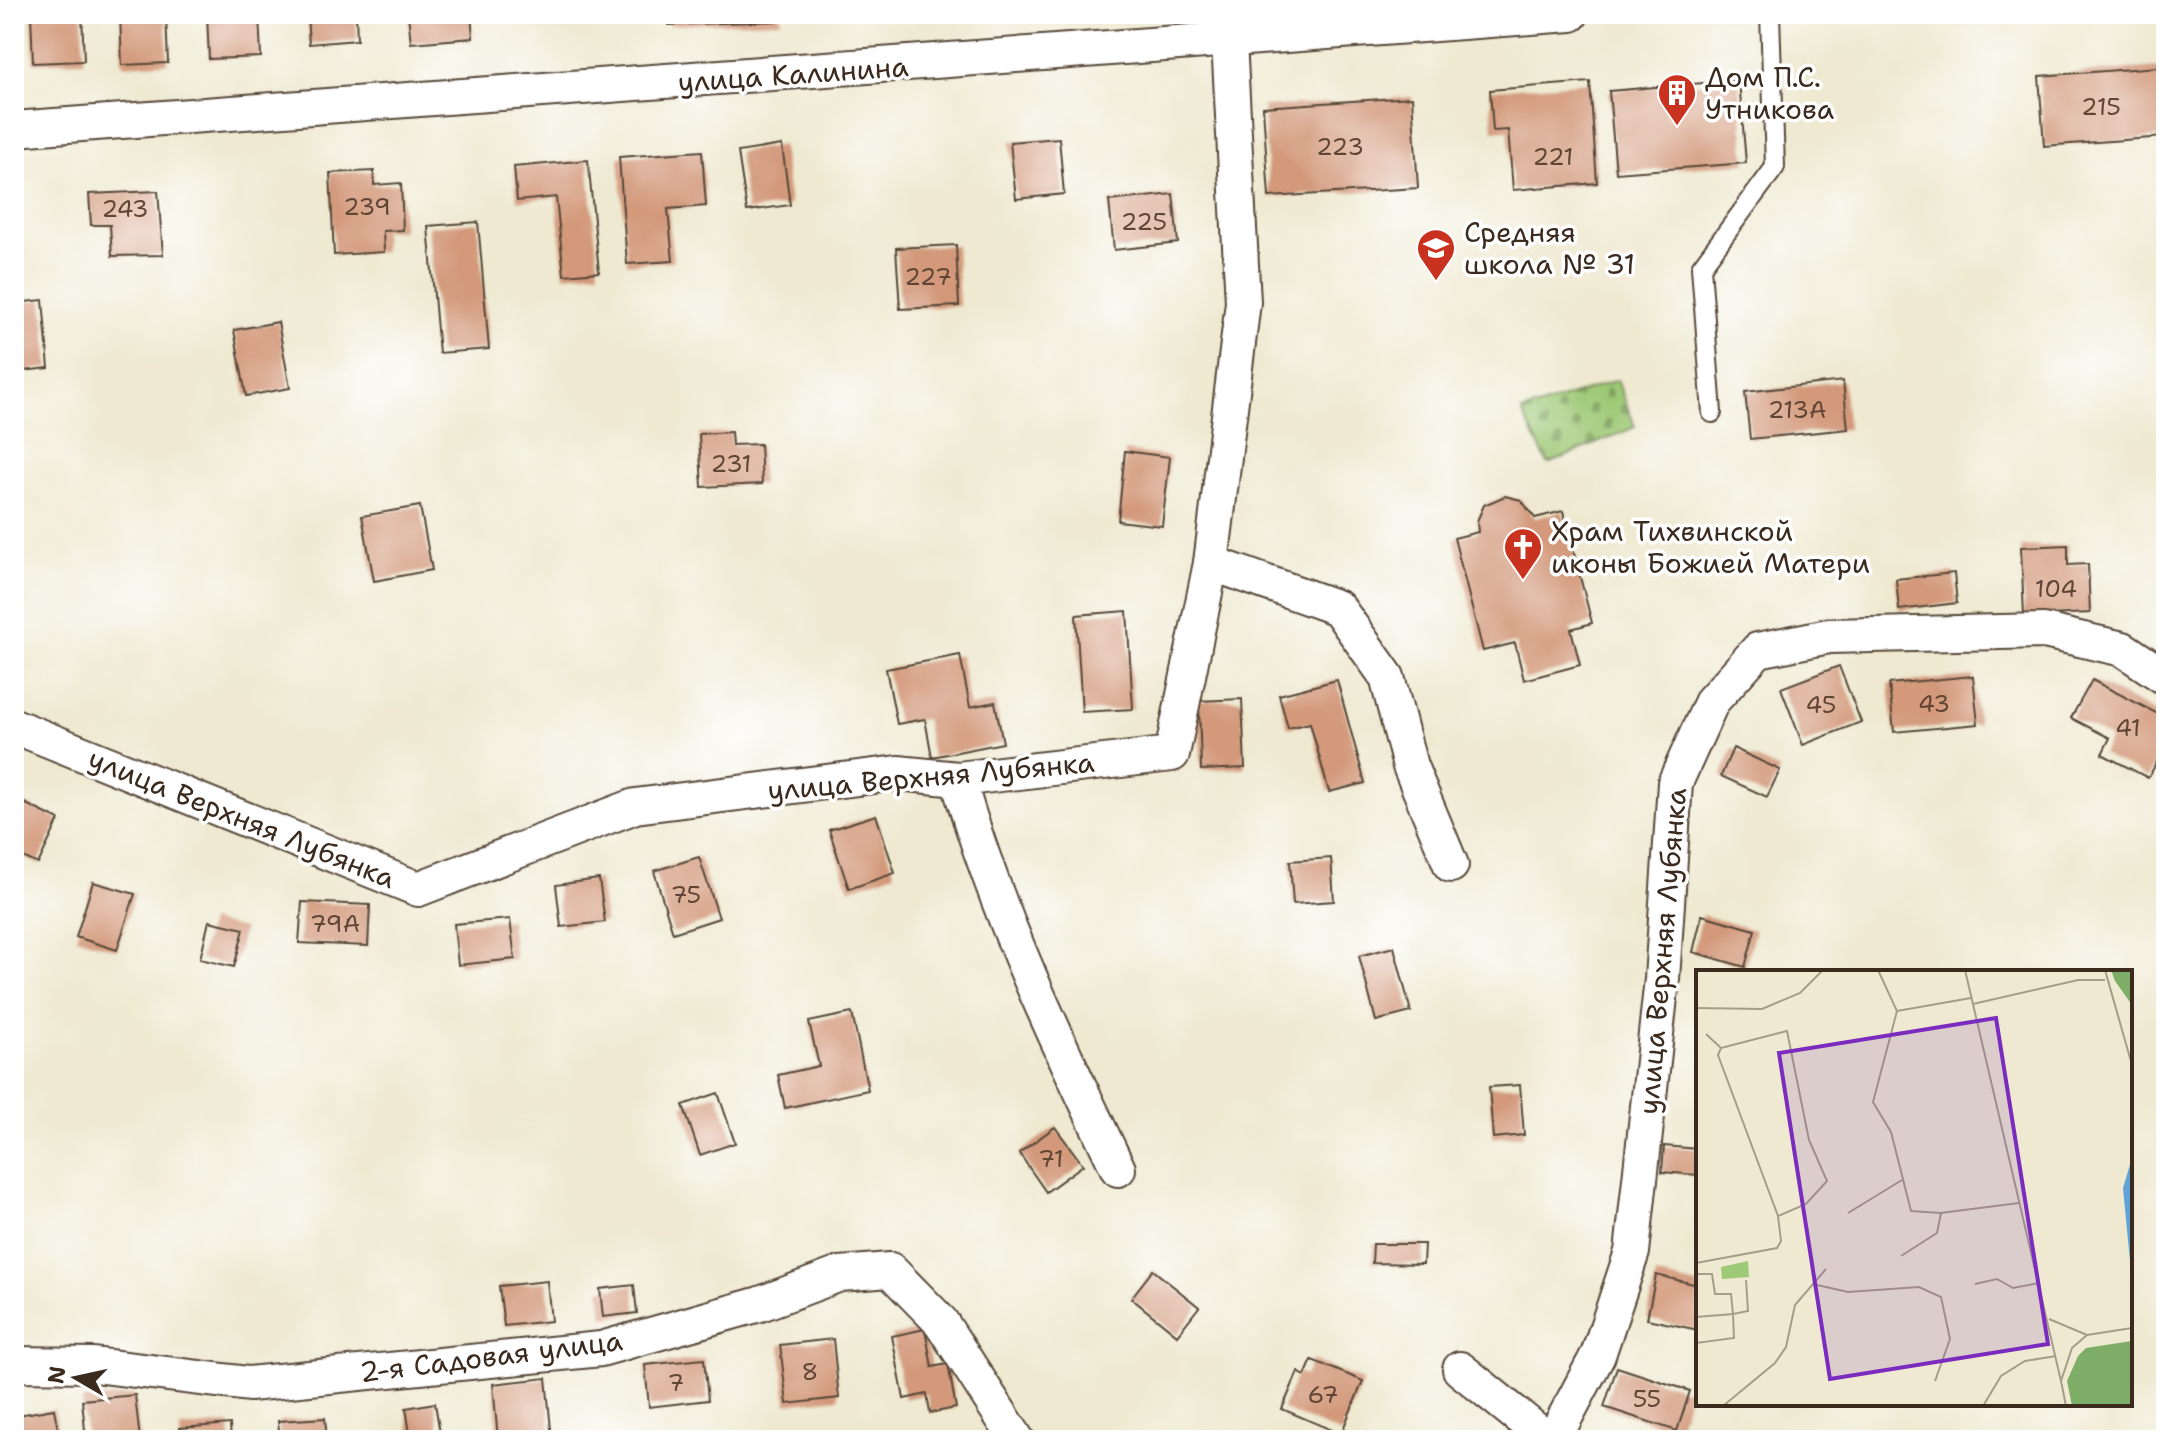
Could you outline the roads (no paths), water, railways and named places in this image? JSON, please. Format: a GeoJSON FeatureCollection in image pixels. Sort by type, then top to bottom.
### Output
{"type":"FeatureCollection","features":[{"type":"Feature","properties":{"kind":"street","name":"улица Калинина"},"geometry":{"type":"LineString","coordinates":[[14,129],[1571,14]]}},
{"type":"Feature","properties":{"kind":"street"},"geometry":{"type":"LineString","coordinates":[[1229,41],[1243,302],[1211,563],[1338,608],[1387,677],[1410,766],[1451,865]]}},
{"type":"Feature","properties":{"kind":"street","name":"улица Верхняя Лубянка"},"geometry":{"type":"LineString","coordinates":[[14,726],[418,889],[635,806],[898,773],[958,779],[1172,754],[1211,563]]}},
{"type":"Feature","properties":{"kind":"street","name":"улица Верхняя Лубянка"},"geometry":{"type":"LineString","coordinates":[[1550,1440],[1598,1355],[1632,1252],[1662,979],[1675,783],[1712,701],[1758,650],[1829,636],[2044,631],[2123,649],[2166,678]]}},
{"type":"Feature","properties":{"kind":"street"},"geometry":{"type":"LineString","coordinates":[[958,779],[977,846],[1033,992],[1118,1169]]}},
{"type":"Feature","properties":{"kind":"street","name":"2-я Садовая улица"},"geometry":{"type":"LineString","coordinates":[[14,1364],[94,1365],[249,1384],[601,1349],[760,1304],[840,1274],[890,1270],[941,1322],[1017,1440]]}},
{"type":"Feature","properties":{"kind":"street"},"geometry":{"type":"LineString","coordinates":[[1460,1369],[1550,1440]]}},
{"type":"Feature","properties":{"kind":"lane"},"geometry":{"type":"LineString","coordinates":[[1712,413],[1701,267],[1775,167],[1770,14]]}},
{"type":"Feature","properties":{"kind":"place","name":"Дом П.С. Утникова"},"geometry":{"type":"Point","coordinates":[1677,127]}},
{"type":"Feature","properties":{"kind":"place","name":"Средняя школа № 31"},"geometry":{"type":"Point","coordinates":[1436,282]}},
{"type":"Feature","properties":{"kind":"place","name":"Храм Тихвинской иконы Божией Матери"},"geometry":{"type":"Point","coordinates":[1523,581]}}]}
